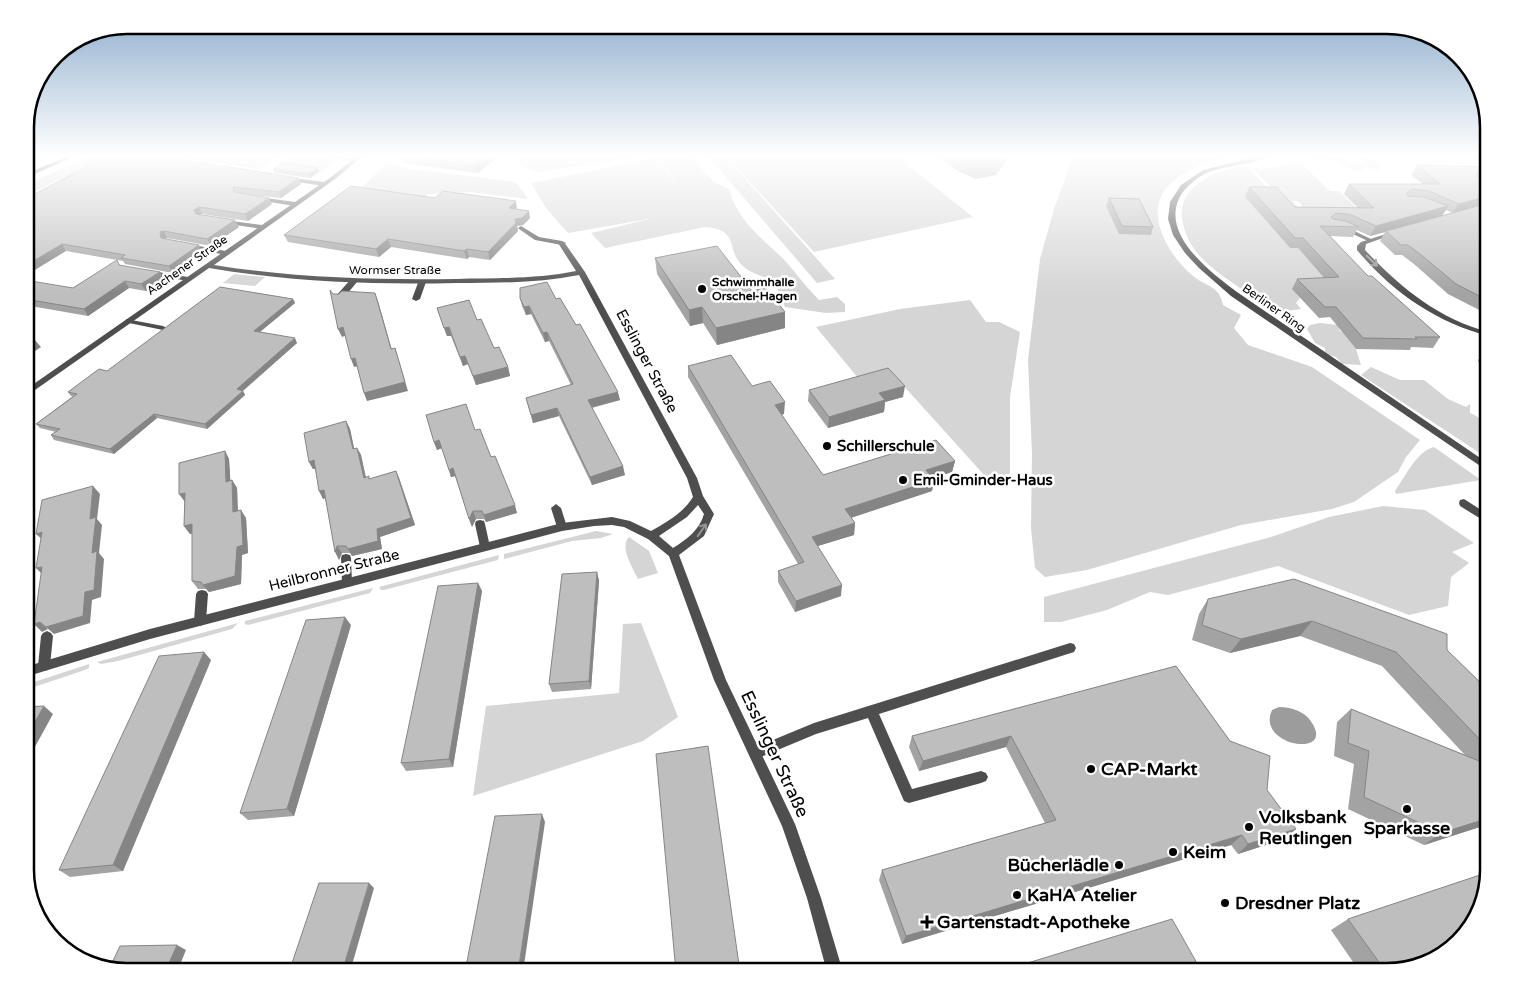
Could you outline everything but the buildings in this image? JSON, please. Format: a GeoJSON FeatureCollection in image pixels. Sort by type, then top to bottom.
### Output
{"type":"FeatureCollection","features":[{"type":"Feature","properties":{"kind":"street"},"geometry":{"type":"LineString","coordinates":[[278,202],[295,204]]}},
{"type":"Feature","properties":{"kind":"street","name":"Aachener Straße"},"geometry":{"type":"LineString","coordinates":[[34,388],[299,202]]}},
{"type":"Feature","properties":{"kind":"street","name":"Berliner Ring"},"geometry":{"type":"LineString","coordinates":[[1174,202],[1171,209],[1173,229],[1186,252],[1197,264],[1241,299],[1480,463]]}},
{"type":"Feature","properties":{"kind":"street"},"geometry":{"type":"LineString","coordinates":[[219,221],[262,228]]}},
{"type":"Feature","properties":{"kind":"street"},"geometry":{"type":"LineString","coordinates":[[1336,227],[1341,227],[1370,240]]}},
{"type":"Feature","properties":{"kind":"street","name":"Esslinger Straße"},"geometry":{"type":"LineString","coordinates":[[521,228],[537,239],[562,243],[581,272],[692,478],[698,497],[709,514],[706,525],[697,538],[673,554]]}},
{"type":"Feature","properties":{"kind":"street"},"geometry":{"type":"LineString","coordinates":[[1403,231],[1363,243],[1361,250],[1424,306],[1455,324],[1480,331]]}},
{"type":"Feature","properties":{"kind":"street"},"geometry":{"type":"LineString","coordinates":[[184,245],[226,253]]}},
{"type":"Feature","properties":{"kind":"street","name":"Wormser Straße"},"geometry":{"type":"LineString","coordinates":[[208,266],[236,271],[353,282],[556,278],[581,272]]}},
{"type":"Feature","properties":{"kind":"street"},"geometry":{"type":"LineString","coordinates":[[144,271],[188,279]]}},
{"type":"Feature","properties":{"kind":"street"},"geometry":{"type":"LineString","coordinates":[[339,298],[353,282]]}},
{"type":"Feature","properties":{"kind":"street"},"geometry":{"type":"LineString","coordinates":[[416,299],[422,282]]}},
{"type":"Feature","properties":{"kind":"street"},"geometry":{"type":"LineString","coordinates":[[129,321],[163,328]]}},
{"type":"Feature","properties":{"kind":"street"},"geometry":{"type":"LineString","coordinates":[[652,536],[692,508],[698,497]]}},
{"type":"Feature","properties":{"kind":"street"},"geometry":{"type":"LineString","coordinates":[[1464,503],[1480,514]]}},
{"type":"Feature","properties":{"kind":"street"},"geometry":{"type":"LineString","coordinates":[[556,508],[562,527]]}},
{"type":"Feature","properties":{"kind":"street","name":"Heilbronner Straße"},"geometry":{"type":"LineString","coordinates":[[34,669],[103,647],[562,527],[612,521],[626,524],[652,536]]}},
{"type":"Feature","properties":{"kind":"street"},"geometry":{"type":"LineString","coordinates":[[480,524],[485,547]]}},
{"type":"Feature","properties":{"kind":"street","name":"Esslinger Straße"},"geometry":{"type":"LineString","coordinates":[[652,536],[673,554],[720,680],[788,824],[800,857],[831,963]]}},
{"type":"Feature","properties":{"kind":"street"},"geometry":{"type":"LineString","coordinates":[[346,558],[347,582]]}},
{"type":"Feature","properties":{"kind":"street"},"geometry":{"type":"LineString","coordinates":[[200,621],[202,594]]}},
{"type":"Feature","properties":{"kind":"street"},"geometry":{"type":"LineString","coordinates":[[44,666],[47,636]]}},
{"type":"Feature","properties":{"kind":"street"},"geometry":{"type":"LineString","coordinates":[[756,753],[814,729],[1070,648]]}},
{"type":"Feature","properties":{"kind":"street"},"geometry":{"type":"LineString","coordinates":[[871,711],[909,796],[981,777]]}},
{"type":"Feature","properties":{"kind":"shaded area"},"geometry":{"type":"Polygon","coordinates":[[[542,202],[733,202],[746,222],[788,264],[819,300],[837,297],[845,304],[845,312],[826,313],[785,307],[774,281],[745,268],[735,255],[728,237],[724,232],[716,229],[705,227],[605,248],[591,233],[654,218],[568,233],[542,202]]]}},
{"type":"Feature","properties":{"kind":"shaded area"},"geometry":{"type":"Polygon","coordinates":[[[747,202],[766,202],[835,279],[817,283],[747,202]]]}},
{"type":"Feature","properties":{"kind":"shaded area"},"geometry":{"type":"Polygon","coordinates":[[[768,202],[954,202],[973,217],[814,252],[768,202]]]}},
{"type":"Feature","properties":{"kind":"shaded area"},"geometry":{"type":"Polygon","coordinates":[[[1057,202],[1160,202],[1158,214],[1161,231],[1166,243],[1187,270],[1197,279],[1215,289],[1223,305],[1241,315],[1234,328],[1248,345],[1312,367],[1420,440],[1406,457],[1398,472],[1354,502],[1332,509],[1241,525],[1087,570],[1045,577],[1035,568],[1031,528],[1032,454],[1028,360],[1040,259],[1057,202]]]}},
{"type":"Feature","properties":{"kind":"shaded area"},"geometry":{"type":"Polygon","coordinates":[[[1184,202],[1249,202],[1290,248],[1298,248],[1323,277],[1353,277],[1300,298],[1296,303],[1301,309],[1280,312],[1270,310],[1223,276],[1194,249],[1183,226],[1182,207],[1184,202]]]}},
{"type":"Feature","properties":{"kind":"shaded area"},"geometry":{"type":"Polygon","coordinates":[[[1286,202],[1292,202],[1306,216],[1299,215],[1286,202]]]}},
{"type":"Feature","properties":{"kind":"shaded area"},"geometry":{"type":"Polygon","coordinates":[[[1298,202],[1350,202],[1370,221],[1369,231],[1363,233],[1342,222],[1305,209],[1298,202]]]}},
{"type":"Feature","properties":{"kind":"shaded area"},"geometry":{"type":"Polygon","coordinates":[[[234,274],[265,277],[255,286],[223,283],[234,274]]]}},
{"type":"Feature","properties":{"kind":"shaded area"},"geometry":{"type":"Polygon","coordinates":[[[970,300],[986,322],[999,322],[1020,332],[1010,397],[1010,472],[1008,481],[994,486],[893,374],[858,378],[816,327],[900,309],[970,300]]]}},
{"type":"Feature","properties":{"kind":"shaded area"},"geometry":{"type":"Polygon","coordinates":[[[1320,323],[1338,325],[1340,331],[1347,334],[1343,333],[1356,349],[1361,365],[1342,364],[1336,357],[1325,354],[1325,348],[1315,343],[1307,329],[1310,325],[1320,323]]]}},
{"type":"Feature","properties":{"kind":"shaded area"},"geometry":{"type":"Polygon","coordinates":[[[1371,367],[1400,380],[1424,380],[1448,399],[1466,407],[1470,404],[1470,413],[1480,419],[1480,453],[1361,375],[1371,367]]]}},
{"type":"Feature","properties":{"kind":"shaded area"},"geometry":{"type":"Polygon","coordinates":[[[1434,447],[1480,480],[1396,494],[1395,491],[1407,472],[1428,449],[1434,447]]]}},
{"type":"Feature","properties":{"kind":"shaded area"},"geometry":{"type":"Polygon","coordinates":[[[1383,506],[1425,510],[1474,543],[1452,552],[1469,563],[1451,577],[1448,606],[1409,615],[1278,566],[1168,595],[1150,592],[1107,610],[1061,622],[1044,622],[1044,597],[1271,537],[1329,517],[1383,506]]]}},
{"type":"Feature","properties":{"kind":"shaded area"},"geometry":{"type":"Polygon","coordinates":[[[596,531],[613,534],[601,538],[572,541],[504,559],[504,554],[596,531]]]}},
{"type":"Feature","properties":{"kind":"shaded area"},"geometry":{"type":"Polygon","coordinates":[[[629,537],[649,551],[658,573],[638,579],[626,552],[626,541],[629,537]]]}},
{"type":"Feature","properties":{"kind":"shaded area"},"geometry":{"type":"Polygon","coordinates":[[[499,555],[498,560],[384,590],[381,590],[379,587],[499,555]]]}},
{"type":"Feature","properties":{"kind":"shaded area"},"geometry":{"type":"Polygon","coordinates":[[[373,588],[370,593],[248,625],[245,624],[245,621],[373,588]]]}},
{"type":"Feature","properties":{"kind":"shaded area"},"geometry":{"type":"Polygon","coordinates":[[[238,623],[232,629],[118,661],[101,664],[97,662],[238,623]]]}},
{"type":"Feature","properties":{"kind":"shaded area"},"geometry":{"type":"Polygon","coordinates":[[[641,623],[678,717],[643,741],[473,796],[486,706],[619,693],[623,624],[641,623]]]}},
{"type":"Feature","properties":{"kind":"shaded area"},"geometry":{"type":"Polygon","coordinates":[[[89,664],[89,668],[82,671],[34,687],[34,682],[89,664]]]}},
{"type":"Feature","properties":{"kind":"shaded area"},"geometry":{"type":"Polygon","coordinates":[[[1279,707],[1296,710],[1304,714],[1310,720],[1316,732],[1314,740],[1306,744],[1296,744],[1284,740],[1275,733],[1270,723],[1272,710],[1279,707]]]}},
{"type":"Feature","properties":{"kind":"place","name":"Schwimmhalle Orschel-Hagen"},"geometry":{"type":"Point","coordinates":[702,289]}},
{"type":"Feature","properties":{"kind":"place","name":"Schillerschule"},"geometry":{"type":"Point","coordinates":[827,446]}},
{"type":"Feature","properties":{"kind":"place","name":"Emil-Gminder-Haus"},"geometry":{"type":"Point","coordinates":[903,480]}},
{"type":"Feature","properties":{"kind":"place","name":"CAP-Markt"},"geometry":{"type":"Point","coordinates":[1091,769]}},
{"type":"Feature","properties":{"kind":"place","name":"Sparkasse"},"geometry":{"type":"Point","coordinates":[1407,809]}},
{"type":"Feature","properties":{"kind":"place","name":"Volksbank Reutlingen"},"geometry":{"type":"Point","coordinates":[1249,827]}},
{"type":"Feature","properties":{"kind":"place","name":"Keim"},"geometry":{"type":"Point","coordinates":[1173,852]}},
{"type":"Feature","properties":{"kind":"place","name":"Bücherlädle"},"geometry":{"type":"Point","coordinates":[1119,865]}},
{"type":"Feature","properties":{"kind":"place","name":"KaHA Atelier"},"geometry":{"type":"Point","coordinates":[1017,895]}},
{"type":"Feature","properties":{"kind":"place","name":"Dresdner Platz"},"geometry":{"type":"Point","coordinates":[1225,903]}},
{"type":"Feature","properties":{"kind":"place","name":"Gartenstadt-Apotheke"},"geometry":{"type":"Point","coordinates":[927,922]}}]}
